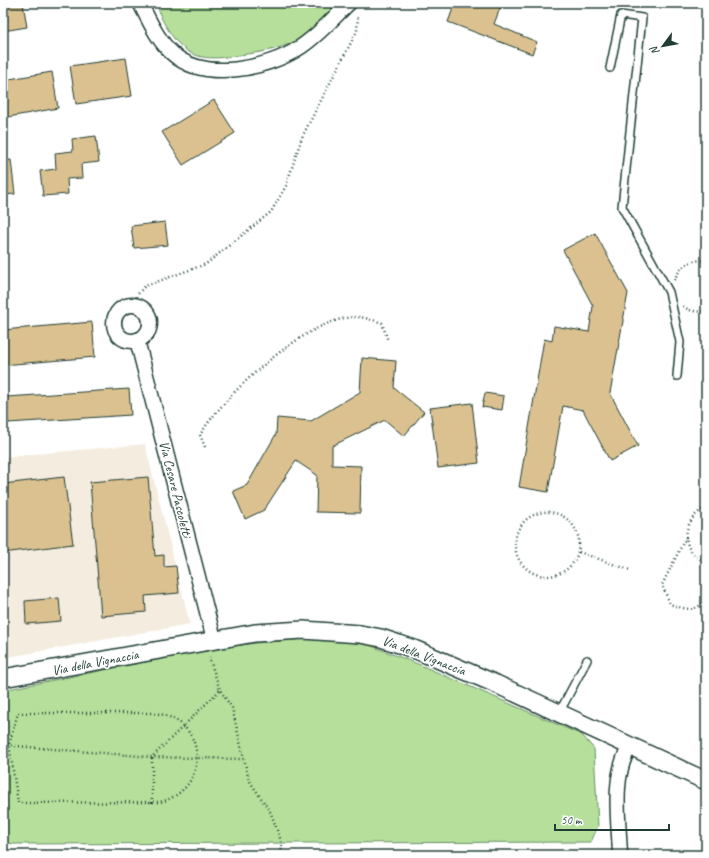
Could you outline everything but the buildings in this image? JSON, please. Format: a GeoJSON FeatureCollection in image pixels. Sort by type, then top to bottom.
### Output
{"type":"FeatureCollection","features":[{"type":"Feature","properties":{"kind":"street"},"geometry":{"type":"LineString","coordinates":[[140,3],[156,33],[173,55],[196,68],[218,71],[255,65],[290,54],[352,6]]}},
{"type":"Feature","properties":{"kind":"street"},"geometry":{"type":"LineString","coordinates":[[129,305],[135,305],[145,311],[150,321],[147,333],[137,340],[126,339],[121,337],[115,327],[116,316],[119,311],[129,305]]}},
{"type":"Feature","properties":{"kind":"street","name":"Via Cesare Pascoletti"},"geometry":{"type":"LineString","coordinates":[[137,340],[214,639]]}},
{"type":"Feature","properties":{"kind":"street","name":"Via della Vignaccia"},"geometry":{"type":"LineString","coordinates":[[3,678],[214,639],[290,630],[327,631],[371,636],[414,648],[706,781]]}},
{"type":"Feature","properties":{"kind":"street"},"geometry":{"type":"LineString","coordinates":[[620,855],[619,779],[622,761],[630,746]]}},
{"type":"Feature","properties":{"kind":"lane"},"geometry":{"type":"LineString","coordinates":[[610,68],[621,15],[642,18],[622,207],[669,292],[680,342],[677,376]]}},
{"type":"Feature","properties":{"kind":"lane"},"geometry":{"type":"LineString","coordinates":[[559,713],[587,660]]}},
{"type":"Feature","properties":{"kind":"path"},"geometry":{"type":"LineString","coordinates":[[135,305],[137,295],[145,286],[206,264],[271,212],[286,186],[302,137],[357,31],[358,14],[352,6]]}},
{"type":"Feature","properties":{"kind":"path"},"geometry":{"type":"LineString","coordinates":[[674,286],[674,280],[679,270],[687,263],[698,260],[706,261]]}},
{"type":"Feature","properties":{"kind":"path"},"geometry":{"type":"LineString","coordinates":[[679,302],[687,309],[698,312],[706,311]]}},
{"type":"Feature","properties":{"kind":"path"},"geometry":{"type":"LineString","coordinates":[[205,447],[200,435],[210,418],[263,364],[302,338],[329,323],[346,318],[363,317],[382,323],[388,341]]}},
{"type":"Feature","properties":{"kind":"path"},"geometry":{"type":"LineString","coordinates":[[706,508],[693,516],[688,526],[686,537],[662,585],[670,604],[688,610],[702,605],[706,600]]}},
{"type":"Feature","properties":{"kind":"path"},"geometry":{"type":"LineString","coordinates":[[538,512],[555,512],[570,520],[578,535],[579,552],[571,567],[556,576],[539,576],[524,568],[515,553],[515,536],[523,521],[538,512]]}},
{"type":"Feature","properties":{"kind":"path"},"geometry":{"type":"LineString","coordinates":[[686,537],[691,551],[706,563]]}},
{"type":"Feature","properties":{"kind":"path"},"geometry":{"type":"LineString","coordinates":[[579,552],[630,570]]}},
{"type":"Feature","properties":{"kind":"path"},"geometry":{"type":"LineString","coordinates":[[214,639],[206,650],[220,690],[232,708],[249,780],[271,813],[282,844],[281,855]]}},
{"type":"Feature","properties":{"kind":"path"},"geometry":{"type":"LineString","coordinates":[[152,803],[152,757],[220,690]]}},
{"type":"Feature","properties":{"kind":"path"},"geometry":{"type":"LineString","coordinates":[[18,713],[161,714],[169,716],[184,726],[191,734],[198,759],[194,773],[183,790],[168,800],[152,803],[18,803],[9,744],[18,713]]}},
{"type":"Feature","properties":{"kind":"path"},"geometry":{"type":"LineString","coordinates":[[3,745],[9,744],[152,757],[243,759]]}},
{"type":"Feature","properties":{"kind":"shaded area"},"geometry":{"type":"Polygon","coordinates":[[[145,444],[190,624],[3,658],[3,457],[145,444]]]}},
{"type":"Feature","properties":{"kind":"green space"},"geometry":{"type":"Polygon","coordinates":[[[158,3],[336,3],[312,29],[294,42],[283,47],[222,58],[211,58],[192,54],[175,40],[162,19],[158,3]]]}},
{"type":"Feature","properties":{"kind":"green space"},"geometry":{"type":"Polygon","coordinates":[[[307,639],[359,641],[418,664],[582,735],[594,749],[598,826],[591,842],[13,844],[3,842],[3,690],[206,650],[255,643],[307,639]]]}}]}
